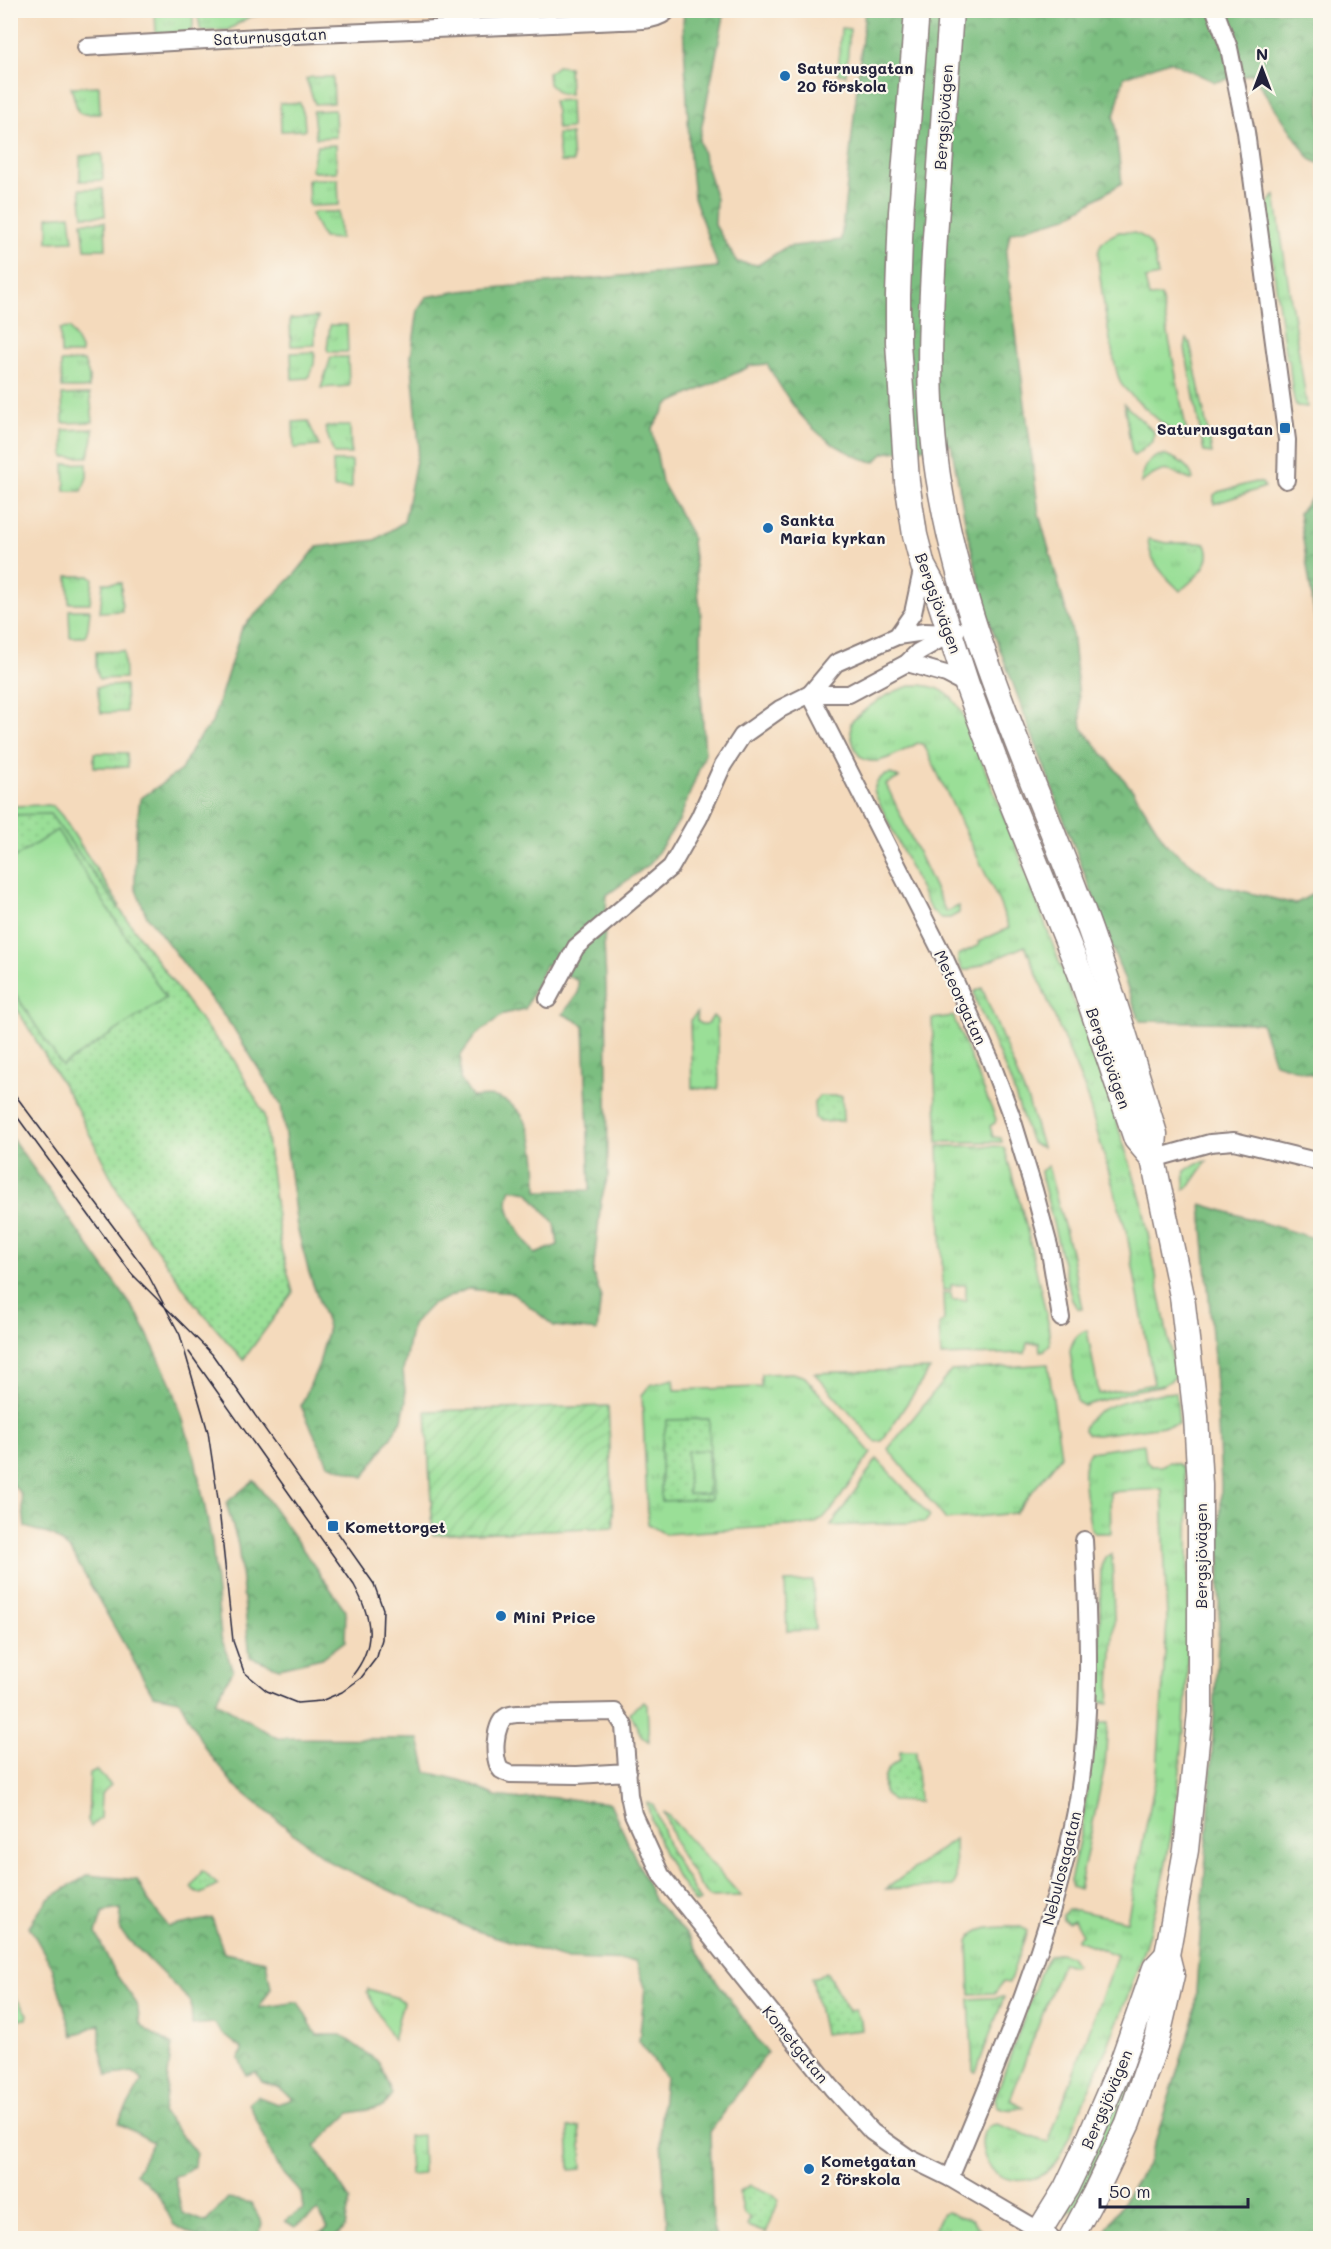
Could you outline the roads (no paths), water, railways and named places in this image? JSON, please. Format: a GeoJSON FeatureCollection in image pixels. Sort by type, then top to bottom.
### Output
{"type":"FeatureCollection","features":[{"type":"Feature","properties":{"kind":"street","name":"Saturnusgatan"},"geometry":{"type":"LineString","coordinates":[[86,47],[295,35],[620,21],[652,18],[664,15],[668,10]]}},
{"type":"Feature","properties":{"kind":"street","name":"Bergsjövägen"},"geometry":{"type":"LineString","coordinates":[[917,10],[901,212],[898,342],[907,482],[915,535],[923,566],[936,590],[967,685],[1002,779],[1080,973],[1136,1139],[1153,1159]]}},
{"type":"Feature","properties":{"kind":"street","name":"Bergsjövägen"},"geometry":{"type":"LineString","coordinates":[[951,10],[931,297],[930,382],[932,428],[938,477],[954,561],[974,624],[998,694],[1099,956],[1155,1134],[1153,1159],[1185,1317],[1196,1417],[1200,1485],[1200,1712],[1186,1850],[1167,1955],[1172,1975],[1157,2040],[1128,2123],[1095,2195],[1071,2238]]}},
{"type":"Feature","properties":{"kind":"street"},"geometry":{"type":"LineString","coordinates":[[1215,10],[1229,48],[1246,132],[1287,440],[1286,480]]}},
{"type":"Feature","properties":{"kind":"street"},"geometry":{"type":"LineString","coordinates":[[897,636],[913,613],[923,566]]}},
{"type":"Feature","properties":{"kind":"street"},"geometry":{"type":"LineString","coordinates":[[810,694],[849,693],[907,663],[918,652],[950,633],[974,624]]}},
{"type":"Feature","properties":{"kind":"street"},"geometry":{"type":"LineString","coordinates":[[548,999],[576,947],[671,867],[699,818],[723,765],[742,736],[780,709],[810,694],[836,663],[897,636],[925,632],[950,633]]}},
{"type":"Feature","properties":{"kind":"street"},"geometry":{"type":"LineString","coordinates":[[907,663],[946,674],[967,685]]}},
{"type":"Feature","properties":{"kind":"street","name":"Meteorgatan"},"geometry":{"type":"LineString","coordinates":[[810,694],[945,960],[990,1059],[1011,1115],[1034,1190],[1049,1246],[1061,1318]]}},
{"type":"Feature","properties":{"kind":"street"},"geometry":{"type":"LineString","coordinates":[[1153,1159],[1210,1143],[1234,1141],[1320,1162]]}},
{"type":"Feature","properties":{"kind":"street","name":"Nebulosagatan"},"geometry":{"type":"LineString","coordinates":[[950,2178],[1040,1952],[1073,1826],[1086,1728],[1087,1615],[1084,1540]]}},
{"type":"Feature","properties":{"kind":"street"},"geometry":{"type":"LineString","coordinates":[[615,1712],[624,1726],[628,1772],[578,1775],[510,1774],[501,1770],[496,1759],[497,1730],[507,1715],[615,1712]]}},
{"type":"Feature","properties":{"kind":"street","name":"Kometgatan"},"geometry":{"type":"LineString","coordinates":[[628,1772],[633,1814],[661,1875],[832,2088],[872,2132],[909,2158],[950,2178],[1042,2236]]}},
{"type":"Feature","properties":{"kind":"street","name":"Bergsjövägen"},"geometry":{"type":"LineString","coordinates":[[1042,2236],[1086,2146],[1122,2062],[1155,1968],[1167,1955]]}},
{"type":"Feature","properties":{"kind":"tram line"},"geometry":{"type":"LineString","coordinates":[[10,1088],[145,1269],[180,1335],[208,1432],[218,1499],[233,1641],[244,1672],[267,1691],[297,1703],[321,1701],[342,1692],[361,1678],[377,1657],[382,1639],[383,1609],[374,1584],[212,1354],[171,1313],[161,1302],[130,1272]]}},
{"type":"Feature","properties":{"kind":"tram line"},"geometry":{"type":"LineString","coordinates":[[10,1107],[134,1277]]}},
{"type":"Feature","properties":{"kind":"tram line"},"geometry":{"type":"LineString","coordinates":[[189,1352],[354,1585],[365,1609],[369,1631],[365,1653],[352,1676]]}},
{"type":"Feature","properties":{"kind":"place","name":"Saturnusgatan 20 förskola"},"geometry":{"type":"Point","coordinates":[785,76]}},
{"type":"Feature","properties":{"kind":"place","name":"Saturnusgatan"},"geometry":{"type":"Point","coordinates":[1285,428]}},
{"type":"Feature","properties":{"kind":"place","name":"Sankta Maria kyrkan"},"geometry":{"type":"Point","coordinates":[768,528]}},
{"type":"Feature","properties":{"kind":"place","name":"Komettorget"},"geometry":{"type":"Point","coordinates":[333,1526]}},
{"type":"Feature","properties":{"kind":"place","name":"Mini Price"},"geometry":{"type":"Point","coordinates":[501,1616]}},
{"type":"Feature","properties":{"kind":"place","name":"Kometgatan 2 förskola"},"geometry":{"type":"Point","coordinates":[809,2169]}}]}
